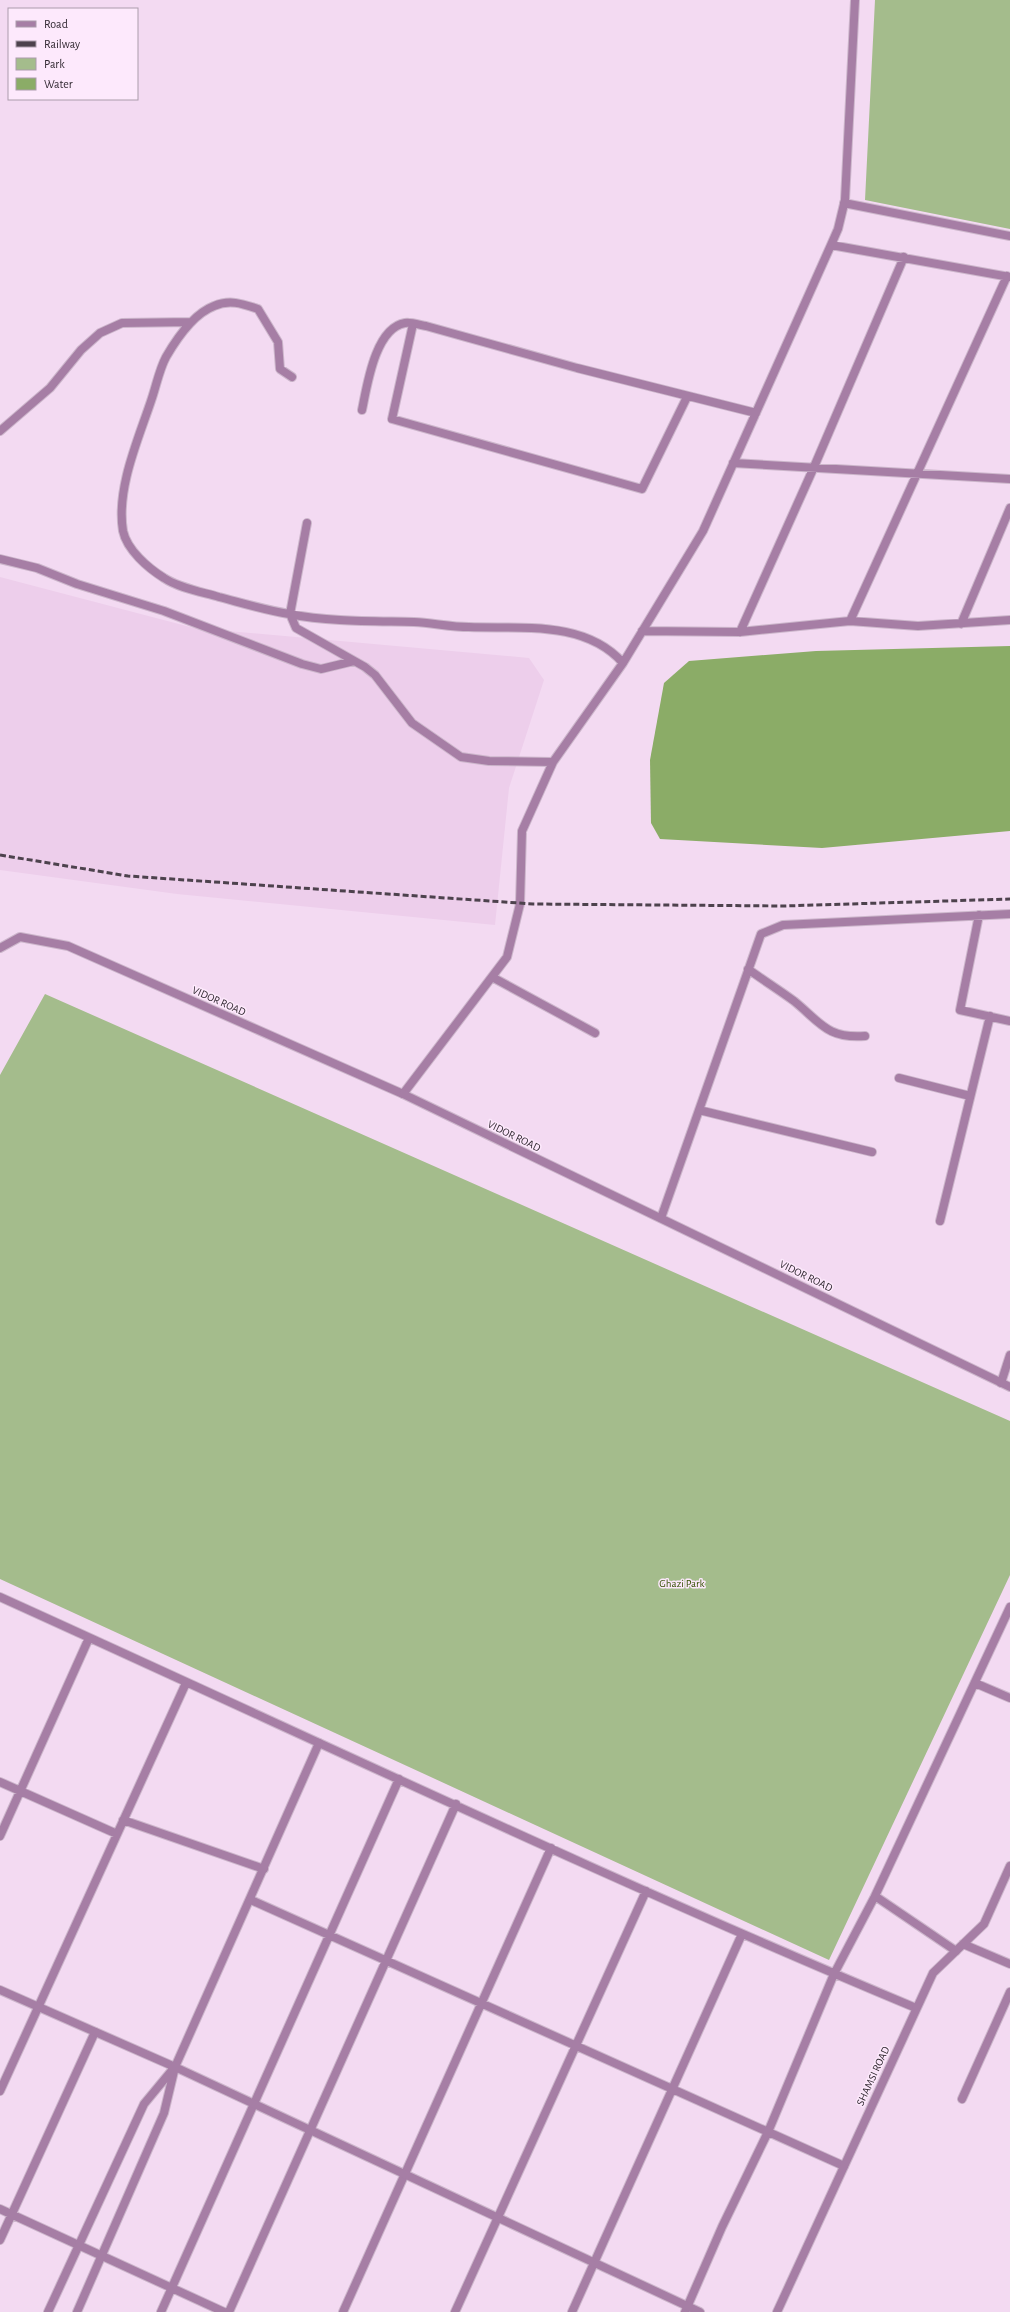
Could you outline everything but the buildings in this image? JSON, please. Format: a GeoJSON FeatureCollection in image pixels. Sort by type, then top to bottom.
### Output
{"type":"FeatureCollection","features":[{"type":"Feature","properties":{"kind":"street"},"geometry":{"type":"LineString","coordinates":[[403,1094],[507,957],[520,904],[522,831],[553,762],[623,663],[703,531],[838,230],[844,203],[855,0]]}},
{"type":"Feature","properties":{"kind":"street"},"geometry":{"type":"LineString","coordinates":[[844,203],[1010,236]]}},
{"type":"Feature","properties":{"kind":"street"},"geometry":{"type":"LineString","coordinates":[[831,245],[1009,277],[917,473],[850,621]]}},
{"type":"Feature","properties":{"kind":"street"},"geometry":{"type":"LineString","coordinates":[[740,632],[814,467],[904,258]]}},
{"type":"Feature","properties":{"kind":"street"},"geometry":{"type":"LineString","coordinates":[[292,377],[280,369],[278,342],[258,309],[228,301],[212,306],[191,322],[165,358],[128,466],[123,500],[124,532],[132,550],[164,578],[205,592],[290,614],[352,621],[417,622],[467,627],[523,628],[567,632],[583,636],[612,650],[623,663]]}},
{"type":"Feature","properties":{"kind":"street"},"geometry":{"type":"LineString","coordinates":[[0,431],[50,388],[81,350],[100,332],[122,323],[191,322]]}},
{"type":"Feature","properties":{"kind":"street"},"geometry":{"type":"LineString","coordinates":[[362,410],[370,371],[382,340],[392,329],[404,323],[426,326],[687,397],[756,413]]}},
{"type":"Feature","properties":{"kind":"street"},"geometry":{"type":"LineString","coordinates":[[413,324],[392,419],[642,490],[687,397]]}},
{"type":"Feature","properties":{"kind":"street"},"geometry":{"type":"LineString","coordinates":[[733,463],[1010,479]]}},
{"type":"Feature","properties":{"kind":"street"},"geometry":{"type":"LineString","coordinates":[[961,624],[1010,508]]}},
{"type":"Feature","properties":{"kind":"street"},"geometry":{"type":"LineString","coordinates":[[307,523],[290,614],[296,628],[354,661],[375,675],[412,723],[461,757],[489,762],[553,762]]}},
{"type":"Feature","properties":{"kind":"street"},"geometry":{"type":"LineString","coordinates":[[0,559],[37,568],[76,584],[164,611],[302,664],[321,669],[354,661]]}},
{"type":"Feature","properties":{"kind":"street"},"geometry":{"type":"LineString","coordinates":[[642,631],[740,632],[850,621],[918,626],[1010,620]]}},
{"type":"Feature","properties":{"kind":"street"},"geometry":{"type":"LineString","coordinates":[[661,1218],[761,934],[783,925],[1010,914]]}},
{"type":"Feature","properties":{"kind":"street"},"geometry":{"type":"LineString","coordinates":[[979,915],[960,1010],[1010,1021]]}},
{"type":"Feature","properties":{"kind":"street","name":"VIDOR ROAD"},"geometry":{"type":"LineString","coordinates":[[0,948],[20,937],[68,946],[403,1094],[1010,1387]]}},
{"type":"Feature","properties":{"kind":"street"},"geometry":{"type":"LineString","coordinates":[[748,969],[794,1001],[821,1026],[850,1037],[865,1036]]}},
{"type":"Feature","properties":{"kind":"street"},"geometry":{"type":"LineString","coordinates":[[492,977],[595,1033]]}},
{"type":"Feature","properties":{"kind":"street"},"geometry":{"type":"LineString","coordinates":[[940,1221],[990,1016]]}},
{"type":"Feature","properties":{"kind":"street"},"geometry":{"type":"LineString","coordinates":[[899,1078],[970,1096]]}},
{"type":"Feature","properties":{"kind":"street"},"geometry":{"type":"LineString","coordinates":[[699,1110],[872,1152]]}},
{"type":"Feature","properties":{"kind":"street"},"geometry":{"type":"LineString","coordinates":[[1001,1383],[1010,1355]]}},
{"type":"Feature","properties":{"kind":"street"},"geometry":{"type":"LineString","coordinates":[[0,1597],[319,1744],[456,1804],[646,1891],[834,1974],[916,2008]]}},
{"type":"Feature","properties":{"kind":"street"},"geometry":{"type":"LineString","coordinates":[[686,2309],[722,2227],[768,2132],[834,1974],[875,1896],[1010,1607]]}},
{"type":"Feature","properties":{"kind":"street"},"geometry":{"type":"LineString","coordinates":[[0,1836],[89,1638]]}},
{"type":"Feature","properties":{"kind":"street"},"geometry":{"type":"LineString","coordinates":[[0,2091],[186,1682]]}},
{"type":"Feature","properties":{"kind":"street"},"geometry":{"type":"LineString","coordinates":[[975,1683],[1010,1698]]}},
{"type":"Feature","properties":{"kind":"street"},"geometry":{"type":"LineString","coordinates":[[77,2312],[103,2256],[164,2113],[175,2067],[319,1744]]}},
{"type":"Feature","properties":{"kind":"street"},"geometry":{"type":"LineString","coordinates":[[161,2312],[400,1779]]}},
{"type":"Feature","properties":{"kind":"street"},"geometry":{"type":"LineString","coordinates":[[0,1782],[117,1834]]}},
{"type":"Feature","properties":{"kind":"street"},"geometry":{"type":"LineString","coordinates":[[229,2312],[456,1804]]}},
{"type":"Feature","properties":{"kind":"street"},"geometry":{"type":"LineString","coordinates":[[124,1820],[264,1869]]}},
{"type":"Feature","properties":{"kind":"street"},"geometry":{"type":"LineString","coordinates":[[343,2312],[551,1848]]}},
{"type":"Feature","properties":{"kind":"street","name":"SHAMSI ROAD"},"geometry":{"type":"LineString","coordinates":[[777,2312],[933,1973],[984,1924],[1010,1866]]}},
{"type":"Feature","properties":{"kind":"street"},"geometry":{"type":"LineString","coordinates":[[455,2312],[646,1891]]}},
{"type":"Feature","properties":{"kind":"street"},"geometry":{"type":"LineString","coordinates":[[875,1896],[956,1951]]}},
{"type":"Feature","properties":{"kind":"street"},"geometry":{"type":"LineString","coordinates":[[250,1900],[844,2166]]}},
{"type":"Feature","properties":{"kind":"street"},"geometry":{"type":"LineString","coordinates":[[572,2312],[742,1934]]}},
{"type":"Feature","properties":{"kind":"street"},"geometry":{"type":"LineString","coordinates":[[963,1944],[1010,1964]]}},
{"type":"Feature","properties":{"kind":"street"},"geometry":{"type":"LineString","coordinates":[[0,1990],[175,2067],[594,2262],[686,2309],[700,2312]]}},
{"type":"Feature","properties":{"kind":"street"},"geometry":{"type":"LineString","coordinates":[[962,2099],[1010,1992]]}},
{"type":"Feature","properties":{"kind":"street"},"geometry":{"type":"LineString","coordinates":[[0,2240],[95,2032]]}},
{"type":"Feature","properties":{"kind":"street"},"geometry":{"type":"LineString","coordinates":[[48,2312],[144,2104],[175,2067]]}},
{"type":"Feature","properties":{"kind":"street"},"geometry":{"type":"LineString","coordinates":[[0,2209],[224,2312]]}},
{"type":"Feature","properties":{"kind":"shaded area"},"geometry":{"type":"Polygon","coordinates":[[[0,577],[194,628],[529,658],[544,680],[509,788],[495,925],[177,894],[0,870],[0,577]]]}},
{"type":"Feature","properties":{"kind":"green space"},"geometry":{"type":"Polygon","coordinates":[[[875,0],[1010,0],[1010,229],[865,200],[875,0]]]}},
{"type":"Feature","properties":{"kind":"green space","name":"Ghazi Park"},"geometry":{"type":"Polygon","coordinates":[[[45,994],[1010,1421],[1010,1575],[829,1960],[0,1579],[0,1075],[45,994]]]}},
{"type":"Feature","properties":{"kind":"water"},"geometry":{"type":"Polygon","coordinates":[[[1010,646],[1010,831],[822,848],[660,839],[651,823],[650,760],[664,683],[689,661],[816,651],[1010,646]]]}},
{"type":"Feature","properties":{"kind":"railway"},"geometry":{"type":"LineString","coordinates":[[0,855],[128,876],[533,904],[784,906],[1010,899]]}}]}
